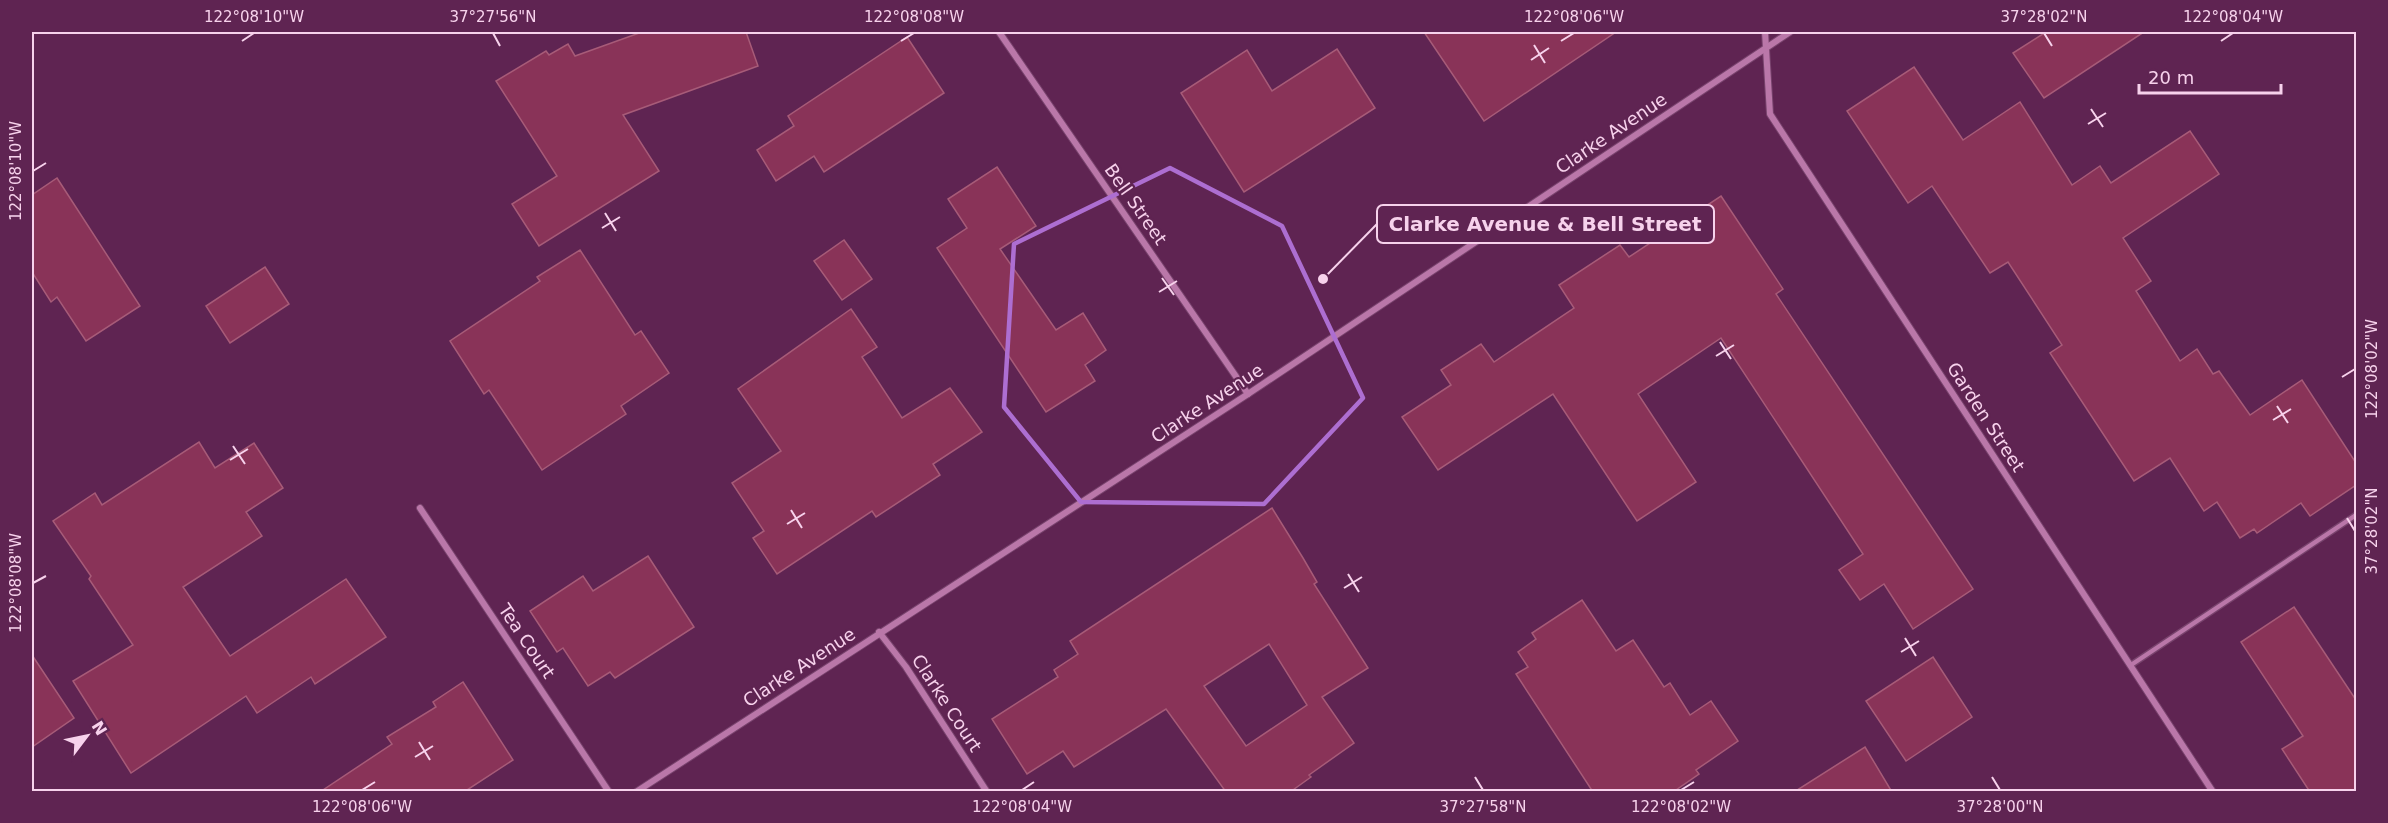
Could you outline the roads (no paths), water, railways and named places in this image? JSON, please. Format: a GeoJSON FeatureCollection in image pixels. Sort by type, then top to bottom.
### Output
{"type":"FeatureCollection","features":[{"type":"Feature","properties":{"kind":"street","name":"Bell Street"},"geometry":{"type":"LineString","coordinates":[[999,32],[1248,394]]}},
{"type":"Feature","properties":{"kind":"street","name":"Garden Street"},"geometry":{"type":"LineString","coordinates":[[1765,32],[1770,114],[2213,792]]}},
{"type":"Feature","properties":{"kind":"street","name":"Clarke Avenue"},"geometry":{"type":"LineString","coordinates":[[636,792],[1248,394],[1790,32]]}},
{"type":"Feature","properties":{"kind":"street","name":"Tea Court"},"geometry":{"type":"LineString","coordinates":[[420,508],[609,792]]}},
{"type":"Feature","properties":{"kind":"street","name":"Clarke Court"},"geometry":{"type":"LineString","coordinates":[[879,632],[906,668],[987,792]]}},
{"type":"Feature","properties":{"kind":"lane"},"geometry":{"type":"LineString","coordinates":[[2131,665],[2356,515]]}},
{"type":"Feature","properties":{"kind":"place","name":"Clarke Avenue & Bell Street"},"geometry":{"type":"Point","coordinates":[1323,279]}}]}
